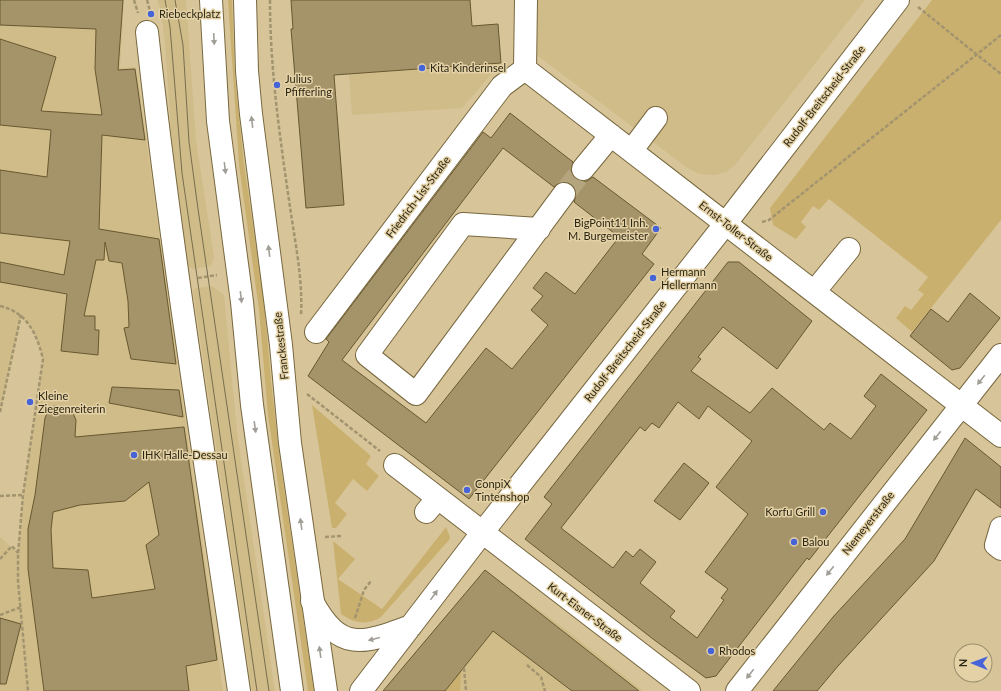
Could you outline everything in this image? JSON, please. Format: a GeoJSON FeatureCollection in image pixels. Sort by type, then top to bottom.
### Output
{"type":"FeatureCollection","features":[{"type":"Feature","properties":{"kind":"street"},"geometry":{"type":"LineString","coordinates":[[211,0],[218,121],[242,302],[253,413],[292,691]]}},
{"type":"Feature","properties":{"kind":"street","name":"Franckestraße"},"geometry":{"type":"LineString","coordinates":[[245,0],[247,71],[251,114],[281,345],[290,443],[326,691]]}},
{"type":"Feature","properties":{"kind":"street"},"geometry":{"type":"LineString","coordinates":[[525,69],[526,0]]}},
{"type":"Feature","properties":{"kind":"street","name":"Rudolf-Breitscheid-Straße"},"geometry":{"type":"LineString","coordinates":[[362,691],[482,533],[726,223],[907,2]]}},
{"type":"Feature","properties":{"kind":"street"},"geometry":{"type":"LineString","coordinates":[[147,32],[157,126],[177,273],[239,691]]}},
{"type":"Feature","properties":{"kind":"street","name":"Ernst-Toller-Straße"},"geometry":{"type":"LineString","coordinates":[[525,69],[1001,436]]}},
{"type":"Feature","properties":{"kind":"street","name":"Friedrich-List-Straße"},"geometry":{"type":"LineString","coordinates":[[316,332],[502,86],[525,69]]}},
{"type":"Feature","properties":{"kind":"street"},"geometry":{"type":"LineString","coordinates":[[632,150],[656,118]]}},
{"type":"Feature","properties":{"kind":"street"},"geometry":{"type":"LineString","coordinates":[[583,169],[611,135]]}},
{"type":"Feature","properties":{"kind":"street"},"geometry":{"type":"LineString","coordinates":[[539,230],[463,224],[367,355],[416,394],[539,230],[564,194]]}},
{"type":"Feature","properties":{"kind":"street"},"geometry":{"type":"LineString","coordinates":[[814,292],[849,249]]}},
{"type":"Feature","properties":{"kind":"street","name":"Niemeyerstraße"},"geometry":{"type":"LineString","coordinates":[[737,691],[1001,355]]}},
{"type":"Feature","properties":{"kind":"street","name":"Kurt-Eisner-Straße"},"geometry":{"type":"LineString","coordinates":[[395,465],[432,505],[482,533],[689,691]]}},
{"type":"Feature","properties":{"kind":"street"},"geometry":{"type":"LineString","coordinates":[[1001,528],[996,545],[1001,550]]}},
{"type":"Feature","properties":{"kind":"street"},"geometry":{"type":"LineString","coordinates":[[312,600],[325,621],[341,635],[351,640],[371,640],[411,626]]}},
{"type":"Feature","properties":{"kind":"path"},"geometry":{"type":"LineString","coordinates":[[907,2],[1001,74]]}},
{"type":"Feature","properties":{"kind":"path"},"geometry":{"type":"LineString","coordinates":[[762,222],[768,220],[1001,35]]}},
{"type":"Feature","properties":{"kind":"path"},"geometry":{"type":"LineString","coordinates":[[0,306],[21,315],[30,325],[39,343],[43,359],[23,495],[18,554],[18,581],[28,691]]}},
{"type":"Feature","properties":{"kind":"path"},"geometry":{"type":"LineString","coordinates":[[0,412],[21,315]]}},
{"type":"Feature","properties":{"kind":"path"},"geometry":{"type":"LineString","coordinates":[[305,392],[376,448]]}},
{"type":"Feature","properties":{"kind":"path"},"geometry":{"type":"LineString","coordinates":[[0,496],[23,495]]}},
{"type":"Feature","properties":{"kind":"path"},"geometry":{"type":"LineString","coordinates":[[325,537],[341,536]]}},
{"type":"Feature","properties":{"kind":"path"},"geometry":{"type":"LineString","coordinates":[[0,559],[12,546],[18,554]]}},
{"type":"Feature","properties":{"kind":"path"},"geometry":{"type":"LineString","coordinates":[[355,619],[364,590],[371,581]]}},
{"type":"Feature","properties":{"kind":"path"},"geometry":{"type":"LineString","coordinates":[[0,614],[21,607]]}},
{"type":"Feature","properties":{"kind":"path"},"geometry":{"type":"LineString","coordinates":[[527,665],[541,677],[544,691]]}},
{"type":"Feature","properties":{"kind":"path"},"geometry":{"type":"LineString","coordinates":[[464,668],[466,691]]}},
{"type":"Feature","properties":{"kind":"shaded area"},"geometry":{"type":"Polygon","coordinates":[[[0,0],[124,0],[120,68],[136,67],[223,691],[0,691],[0,537],[18,553],[23,495],[43,359],[39,343],[30,325],[21,316],[0,412],[0,0]]]}},
{"type":"Feature","properties":{"kind":"shaded area"},"geometry":{"type":"Polygon","coordinates":[[[157,0],[186,0],[196,140],[214,257],[211,266],[193,269],[188,266],[172,145],[165,43],[161,11],[157,0]]]}},
{"type":"Feature","properties":{"kind":"shaded area"},"geometry":{"type":"Polygon","coordinates":[[[228,0],[232,0],[235,78],[244,164],[264,301],[280,461],[314,691],[308,691],[268,415],[259,310],[239,165],[228,0]]]}},
{"type":"Feature","properties":{"kind":"shaded area"},"geometry":{"type":"Polygon","coordinates":[[[533,0],[865,0],[735,165],[726,172],[715,175],[700,174],[689,169],[534,53],[533,0]]]}},
{"type":"Feature","properties":{"kind":"shaded area"},"geometry":{"type":"Polygon","coordinates":[[[932,0],[1001,0],[1001,220],[912,332],[896,318],[905,306],[911,310],[924,294],[918,290],[928,277],[829,199],[819,210],[813,206],[801,222],[806,227],[796,239],[773,225],[770,208],[932,0]]]}},
{"type":"Feature","properties":{"kind":"shaded area","name":"Kita Kinderinsel"},"geometry":{"type":"Polygon","coordinates":[[[498,24],[501,63],[462,108],[352,115],[346,35],[498,24]]]}},
{"type":"Feature","properties":{"kind":"shaded area"},"geometry":{"type":"Polygon","coordinates":[[[212,286],[224,295],[237,432],[275,691],[252,691],[193,291],[196,288],[212,286]]]}},
{"type":"Feature","properties":{"kind":"shaded area"},"geometry":{"type":"Polygon","coordinates":[[[312,405],[371,456],[366,464],[379,476],[367,491],[353,479],[335,503],[347,514],[336,528],[332,528],[312,405]]]}},
{"type":"Feature","properties":{"kind":"shaded area"},"geometry":{"type":"Polygon","coordinates":[[[446,527],[450,537],[449,540],[381,617],[371,622],[361,622],[351,620],[341,614],[333,541],[355,559],[338,579],[382,609],[446,527]]]}},
{"type":"Feature","properties":{"kind":"shaded area"},"geometry":{"type":"Polygon","coordinates":[[[485,570],[565,629],[643,691],[386,691],[390,682],[485,570]]]}},
{"type":"Feature","properties":{"kind":"shaded area"},"geometry":{"type":"Polygon","coordinates":[[[461,671],[460,691],[445,691],[461,671]]]}},
{"type":"Feature","properties":{"kind":"building"},"geometry":{"type":"Polygon","coordinates":[[[0,0],[123,0],[118,70],[135,69],[145,140],[102,135],[99,229],[159,239],[176,364],[131,359],[124,328],[129,327],[128,301],[122,263],[109,261],[105,242],[104,260],[96,260],[84,316],[95,316],[95,330],[99,330],[98,355],[61,351],[67,294],[0,282],[0,262],[64,275],[70,241],[0,233],[0,170],[47,177],[51,130],[0,125],[0,39],[56,57],[41,111],[102,115],[95,69],[96,29],[0,25],[0,0]]]}},
{"type":"Feature","properties":{"kind":"building"},"geometry":{"type":"Polygon","coordinates":[[[291,0],[470,0],[472,26],[498,24],[501,63],[334,75],[344,205],[306,208],[291,29],[293,29],[291,0]]]}},
{"type":"Feature","properties":{"kind":"building"},"geometry":{"type":"Polygon","coordinates":[[[510,113],[573,162],[571,173],[575,179],[587,181],[593,177],[661,228],[642,254],[654,264],[469,499],[308,376],[329,342],[326,339],[483,132],[491,138],[510,113]],[[503,148],[342,360],[426,423],[486,348],[512,369],[548,325],[531,310],[543,296],[533,288],[546,272],[575,294],[619,237],[574,202],[576,189],[572,184],[565,182],[559,183],[554,187],[503,148]]]}},
{"type":"Feature","properties":{"kind":"building"},"geometry":{"type":"Polygon","coordinates":[[[728,262],[739,262],[812,321],[777,369],[723,327],[698,357],[701,359],[691,371],[750,413],[772,388],[824,430],[830,423],[851,439],[876,406],[864,396],[881,374],[927,410],[809,560],[807,558],[716,676],[706,678],[653,639],[525,539],[552,504],[544,497],[728,262]],[[678,402],[659,428],[652,423],[645,431],[640,427],[561,528],[613,568],[626,551],[633,557],[640,549],[656,562],[640,583],[675,611],[670,617],[697,638],[724,600],[721,598],[728,589],[705,572],[748,514],[716,487],[752,441],[708,406],[699,419],[678,402]]]}},
{"type":"Feature","properties":{"kind":"building"},"geometry":{"type":"Polygon","coordinates":[[[970,293],[1000,318],[960,368],[952,370],[910,336],[931,309],[948,322],[970,293]]]}},
{"type":"Feature","properties":{"kind":"building"},"geometry":{"type":"Polygon","coordinates":[[[112,387],[179,390],[183,417],[109,403],[112,387]]]}},
{"type":"Feature","properties":{"kind":"building"},"geometry":{"type":"Polygon","coordinates":[[[54,406],[68,408],[72,411],[76,420],[75,437],[184,427],[217,660],[186,666],[189,691],[44,691],[28,569],[28,529],[35,495],[45,418],[48,411],[54,406]],[[149,482],[125,501],[80,505],[53,512],[51,530],[53,568],[88,570],[92,598],[155,589],[146,545],[159,535],[149,482]]]}},
{"type":"Feature","properties":{"kind":"building"},"geometry":{"type":"Polygon","coordinates":[[[965,438],[1001,467],[1001,508],[976,489],[934,561],[817,691],[773,691],[833,617],[905,539],[965,438]]]}},
{"type":"Feature","properties":{"kind":"building"},"geometry":{"type":"Polygon","coordinates":[[[684,463],[709,483],[680,520],[654,501],[684,463]]]}},
{"type":"Feature","properties":{"kind":"building"},"geometry":{"type":"Polygon","coordinates":[[[485,570],[639,691],[572,691],[493,631],[445,691],[383,691],[485,570]]]}},
{"type":"Feature","properties":{"kind":"building"},"geometry":{"type":"Polygon","coordinates":[[[0,618],[21,624],[6,684],[0,684],[0,618]]]}},
{"type":"Feature","properties":{"kind":"tunnel"},"geometry":{"type":"LineString","coordinates":[[564,194],[583,169]]}},
{"type":"Feature","properties":{"kind":"tram line"},"geometry":{"type":"LineString","coordinates":[[165,0],[170,27],[182,173],[257,691]]}},
{"type":"Feature","properties":{"kind":"tram line"},"geometry":{"type":"LineString","coordinates":[[175,0],[183,45],[189,142],[198,209],[269,691]]}},
{"type":"Feature","properties":{"kind":"place","name":"Riebeckplatz"},"geometry":{"type":"Point","coordinates":[151,14]}},
{"type":"Feature","properties":{"kind":"place","name":"Kita Kinderinsel"},"geometry":{"type":"Point","coordinates":[422,68]}},
{"type":"Feature","properties":{"kind":"place","name":"Julius Pfifferling"},"geometry":{"type":"Point","coordinates":[277,85]}},
{"type":"Feature","properties":{"kind":"place","name":"BigPoint11 Inh. M. Burgemeister"},"geometry":{"type":"Point","coordinates":[656,229]}},
{"type":"Feature","properties":{"kind":"place","name":"Hermann Hellermann"},"geometry":{"type":"Point","coordinates":[653,278]}},
{"type":"Feature","properties":{"kind":"place","name":"Kleine Ziegenreiterin"},"geometry":{"type":"Point","coordinates":[30,402]}},
{"type":"Feature","properties":{"kind":"place","name":"IHK Halle-Dessau"},"geometry":{"type":"Point","coordinates":[134,455]}},
{"type":"Feature","properties":{"kind":"place","name":"ConpiX Tintenshop"},"geometry":{"type":"Point","coordinates":[467,490]}},
{"type":"Feature","properties":{"kind":"place","name":"Korfu Grill"},"geometry":{"type":"Point","coordinates":[823,512]}},
{"type":"Feature","properties":{"kind":"place","name":"Balou"},"geometry":{"type":"Point","coordinates":[794,542]}},
{"type":"Feature","properties":{"kind":"place","name":"Rhodos"},"geometry":{"type":"Point","coordinates":[711,651]}}]}
